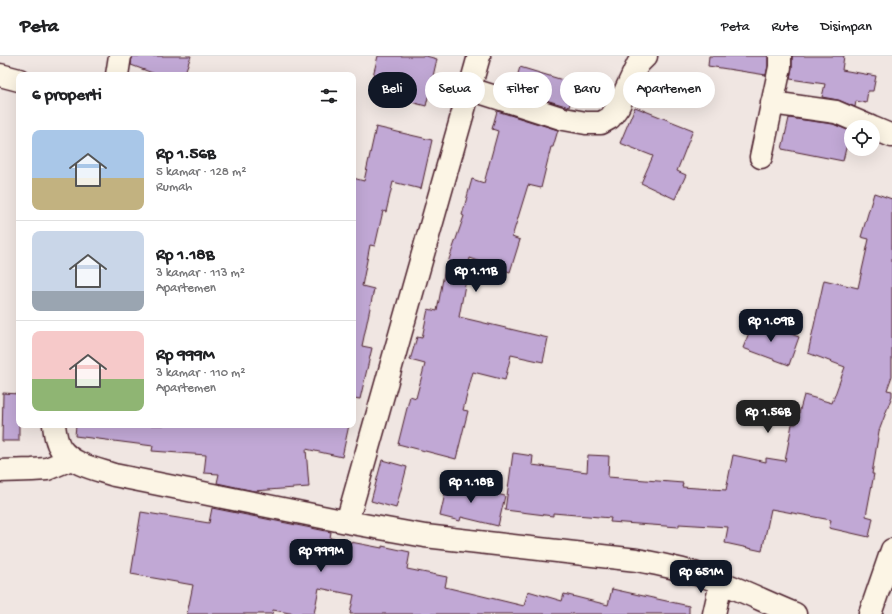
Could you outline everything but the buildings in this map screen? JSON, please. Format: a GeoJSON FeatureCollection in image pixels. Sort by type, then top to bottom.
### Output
{"type":"FeatureCollection","features":[{"type":"Feature","properties":{"kind":"street"},"geometry":{"type":"LineString","coordinates":[[117,72],[120,56]]}},
{"type":"Feature","properties":{"kind":"street"},"geometry":{"type":"LineString","coordinates":[[475,72],[479,56]]}},
{"type":"Feature","properties":{"kind":"street"},"geometry":{"type":"LineString","coordinates":[[485,94],[564,119],[586,124],[601,123],[610,118],[618,107],[638,64],[646,56]]}},
{"type":"Feature","properties":{"kind":"street"},"geometry":{"type":"LineString","coordinates":[[761,158],[780,66],[780,56]]}},
{"type":"Feature","properties":{"kind":"street"},"geometry":{"type":"LineString","coordinates":[[0,75],[16,79]]}},
{"type":"Feature","properties":{"kind":"street"},"geometry":{"type":"LineString","coordinates":[[772,103],[836,112],[855,120]]}},
{"type":"Feature","properties":{"kind":"street"},"geometry":{"type":"LineString","coordinates":[[347,522],[465,108]]}},
{"type":"Feature","properties":{"kind":"street"},"geometry":{"type":"LineString","coordinates":[[880,131],[892,136]]}},
{"type":"Feature","properties":{"kind":"street"},"geometry":{"type":"LineString","coordinates":[[54,428],[55,435],[60,448],[71,459],[90,468],[114,475],[347,522],[425,536],[637,560],[670,566],[721,583],[794,614]]}},
{"type":"Feature","properties":{"kind":"street"},"geometry":{"type":"LineString","coordinates":[[0,471],[47,469],[71,459]]}},
{"type":"Feature","properties":{"kind":"street"},"geometry":{"type":"LineString","coordinates":[[870,614],[892,550]]}},
{"type":"Feature","properties":{"kind":"street"},"geometry":{"type":"LineString","coordinates":[[714,614],[721,583]]}}]}
